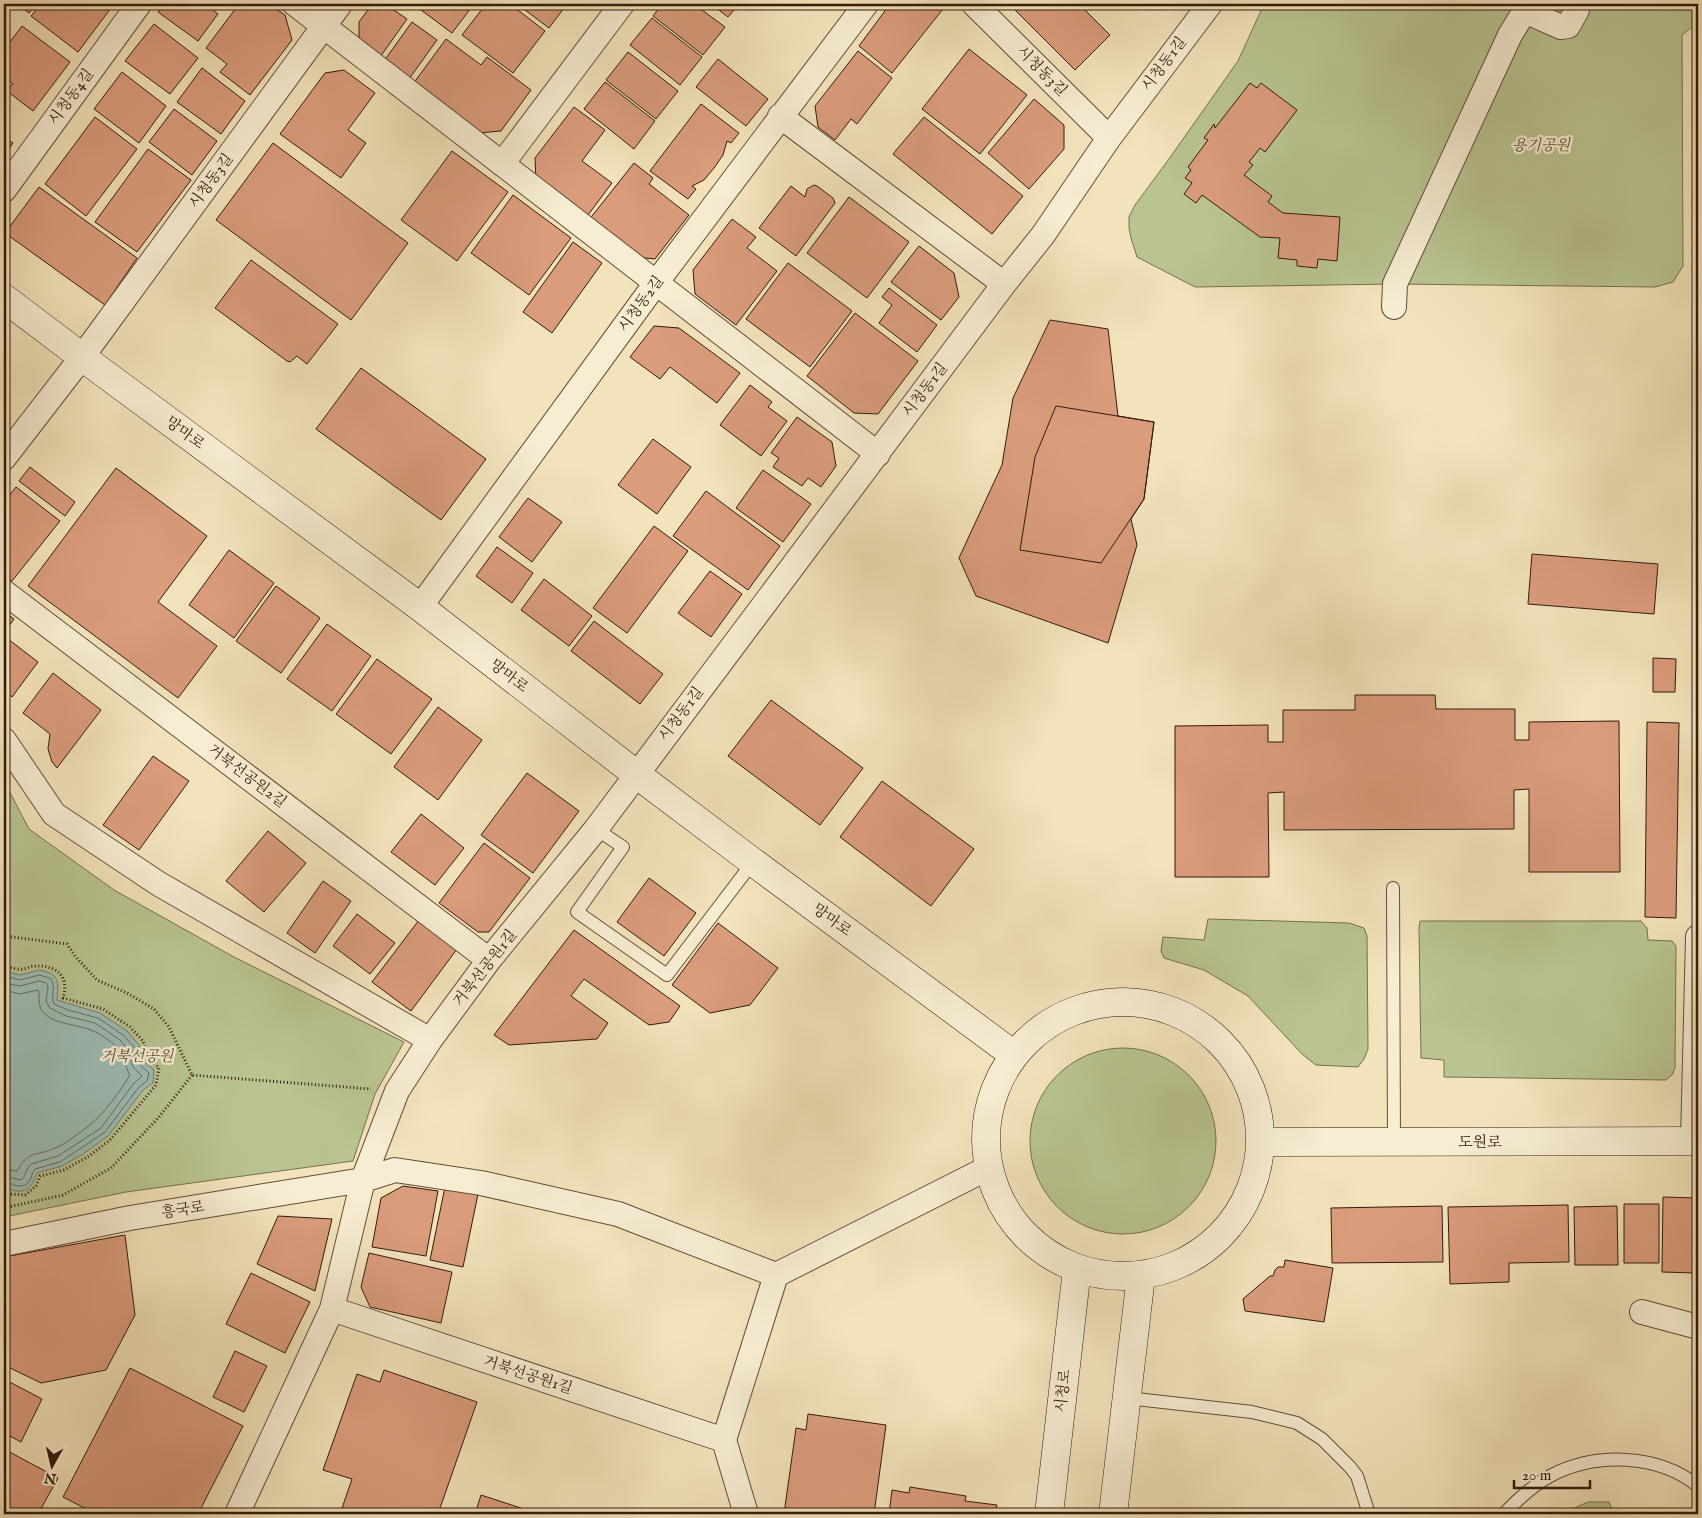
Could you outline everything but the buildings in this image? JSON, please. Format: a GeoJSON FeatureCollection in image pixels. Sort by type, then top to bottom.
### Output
{"type":"FeatureCollection","features":[{"type":"Feature","properties":{"kind":"street","name":"시청동4길"},"geometry":{"type":"LineString","coordinates":[[4,190],[139,4]]}},
{"type":"Feature","properties":{"kind":"street"},"geometry":{"type":"LineString","coordinates":[[295,4],[878,454]]}},
{"type":"Feature","properties":{"kind":"street","name":"시청동3길"},"geometry":{"type":"LineString","coordinates":[[82,358],[340,4]]}},
{"type":"Feature","properties":{"kind":"street"},"geometry":{"type":"LineString","coordinates":[[502,164],[622,4]]}},
{"type":"Feature","properties":{"kind":"street","name":"시청동2길"},"geometry":{"type":"LineString","coordinates":[[420,607],[656,283],[866,4]]}},
{"type":"Feature","properties":{"kind":"street","name":"시청동3길"},"geometry":{"type":"LineString","coordinates":[[974,4],[1109,138]]}},
{"type":"Feature","properties":{"kind":"street","name":"시청동1길"},"geometry":{"type":"LineString","coordinates":[[636,774],[1004,284],[1043,235],[1109,138],[1210,4]]}},
{"type":"Feature","properties":{"kind":"street"},"geometry":{"type":"LineString","coordinates":[[1394,307],[1395,284],[1510,35],[1527,8],[1561,26],[1568,26],[1577,10],[1578,4]]}},
{"type":"Feature","properties":{"kind":"street"},"geometry":{"type":"LineString","coordinates":[[780,116],[1004,284]]}},
{"type":"Feature","properties":{"kind":"street","name":"망마로"},"geometry":{"type":"LineString","coordinates":[[4,298],[82,358],[420,607],[753,862],[1014,1054]]}},
{"type":"Feature","properties":{"kind":"street"},"geometry":{"type":"LineString","coordinates":[[4,458],[82,358]]}},
{"type":"Feature","properties":{"kind":"street","name":"거북선공원2길"},"geometry":{"type":"LineString","coordinates":[[4,592],[490,960]]}},
{"type":"Feature","properties":{"kind":"street"},"geometry":{"type":"LineString","coordinates":[[4,740],[54,814],[159,884],[430,1040]]}},
{"type":"Feature","properties":{"kind":"street","name":"거북선공원1길"},"geometry":{"type":"LineString","coordinates":[[237,1514],[332,1309],[363,1180],[397,1091],[430,1040],[490,960],[596,829],[636,774]]}},
{"type":"Feature","properties":{"kind":"street"},"geometry":{"type":"LineString","coordinates":[[1696,1141],[1698,937]]}},
{"type":"Feature","properties":{"kind":"street"},"geometry":{"type":"LineString","coordinates":[[1135,1001],[1169,1009],[1200,1024],[1226,1047],[1246,1075],[1258,1108],[1262,1142],[1257,1174],[1245,1205],[1226,1231],[1202,1252],[1172,1268],[1141,1276],[1108,1276],[1077,1269],[1046,1253],[1019,1230],[1000,1200],[988,1168],[985,1133],[989,1105],[999,1078],[1014,1054],[1047,1023],[1089,1005],[1135,1001]]}},
{"type":"Feature","properties":{"kind":"street","name":"도원로"},"geometry":{"type":"LineString","coordinates":[[1262,1142],[1696,1141]]}},
{"type":"Feature","properties":{"kind":"street"},"geometry":{"type":"LineString","coordinates":[[746,1514],[724,1440],[776,1275],[988,1168]]}},
{"type":"Feature","properties":{"kind":"street"},"geometry":{"type":"LineString","coordinates":[[363,1180],[395,1170],[481,1183],[608,1212],[776,1275]]}},
{"type":"Feature","properties":{"kind":"street","name":"흥국로"},"geometry":{"type":"LineString","coordinates":[[4,1244],[130,1218],[363,1180]]}},
{"type":"Feature","properties":{"kind":"street","name":"시청로"},"geometry":{"type":"LineString","coordinates":[[1049,1514],[1077,1269]]}},
{"type":"Feature","properties":{"kind":"street"},"geometry":{"type":"LineString","coordinates":[[1113,1514],[1141,1276]]}},
{"type":"Feature","properties":{"kind":"street","name":"거북선공원1길"},"geometry":{"type":"LineString","coordinates":[[332,1309],[724,1440]]}},
{"type":"Feature","properties":{"kind":"street"},"geometry":{"type":"LineString","coordinates":[[1642,1312],[1698,1327]]}},
{"type":"Feature","properties":{"kind":"lane"},"geometry":{"type":"LineString","coordinates":[[596,829],[622,847],[577,912],[667,976],[753,862]]}},
{"type":"Feature","properties":{"kind":"lane"},"geometry":{"type":"LineString","coordinates":[[1393,888],[1394,1142]]}},
{"type":"Feature","properties":{"kind":"lane"},"geometry":{"type":"LineString","coordinates":[[1127,1398],[1252,1412],[1297,1423],[1322,1439],[1350,1466],[1357,1476],[1369,1514]]}},
{"type":"Feature","properties":{"kind":"lane"},"geometry":{"type":"LineString","coordinates":[[1504,1514],[1523,1494],[1550,1476],[1576,1465],[1600,1461],[1625,1460],[1656,1464],[1685,1476],[1698,1486]]}},
{"type":"Feature","properties":{"kind":"path"},"geometry":{"type":"LineString","coordinates":[[4,936],[67,944],[75,956],[97,980],[127,993],[154,1009],[169,1027],[192,1075]]}},
{"type":"Feature","properties":{"kind":"path"},"geometry":{"type":"LineString","coordinates":[[4,966],[21,970],[33,966],[48,967],[56,970],[65,982],[63,998],[103,1009],[130,1027],[143,1041],[148,1058],[159,1068],[156,1085],[110,1140],[89,1156],[64,1170],[40,1176],[36,1186],[25,1195],[4,1192]]}},
{"type":"Feature","properties":{"kind":"path"},"geometry":{"type":"LineString","coordinates":[[192,1075],[397,1091]]}},
{"type":"Feature","properties":{"kind":"path"},"geometry":{"type":"LineString","coordinates":[[4,1208],[64,1195],[111,1168],[159,1117],[192,1075]]}},
{"type":"Feature","properties":{"kind":"green space","name":"용기공원"},"geometry":{"type":"Polygon","coordinates":[[[1264,4],[1698,4],[1698,22],[1682,35],[1683,266],[1673,282],[1655,287],[1395,284],[1195,287],[1137,257],[1129,228],[1129,217],[1135,205],[1238,61],[1264,4]]]}},
{"type":"Feature","properties":{"kind":"green space","name":"거북선공원"},"geometry":{"type":"Polygon","coordinates":[[[4,781],[29,829],[114,890],[234,957],[404,1042],[375,1094],[353,1161],[126,1192],[4,1217],[4,781]]]}},
{"type":"Feature","properties":{"kind":"green space"},"geometry":{"type":"Polygon","coordinates":[[[1208,919],[1349,923],[1364,928],[1367,936],[1368,1049],[1358,1067],[1316,1065],[1302,1054],[1248,996],[1204,970],[1164,958],[1161,951],[1163,937],[1204,940],[1208,919]]]}},
{"type":"Feature","properties":{"kind":"green space"},"geometry":{"type":"Polygon","coordinates":[[[1420,921],[1641,921],[1647,928],[1648,940],[1672,941],[1676,946],[1675,1068],[1672,1075],[1666,1080],[1444,1077],[1444,1060],[1421,1058],[1420,921]]]}},
{"type":"Feature","properties":{"kind":"green space"},"geometry":{"type":"Polygon","coordinates":[[[1123,1048],[1159,1055],[1189,1075],[1209,1105],[1216,1141],[1209,1177],[1189,1207],[1159,1227],[1123,1234],[1087,1227],[1057,1207],[1037,1177],[1030,1141],[1037,1105],[1057,1075],[1087,1055],[1123,1048]]]}},
{"type":"Feature","properties":{"kind":"green space"},"geometry":{"type":"Polygon","coordinates":[[[1588,1502],[1609,1502],[1614,1514],[1561,1514],[1588,1502]]]}},
{"type":"Feature","properties":{"kind":"water"},"geometry":{"type":"Polygon","coordinates":[[[39,970],[51,974],[57,980],[57,1000],[100,1013],[127,1031],[139,1045],[143,1061],[154,1070],[153,1083],[143,1090],[108,1136],[62,1166],[37,1173],[29,1188],[16,1191],[4,1187],[4,971],[20,975],[39,970]]]}}]}
